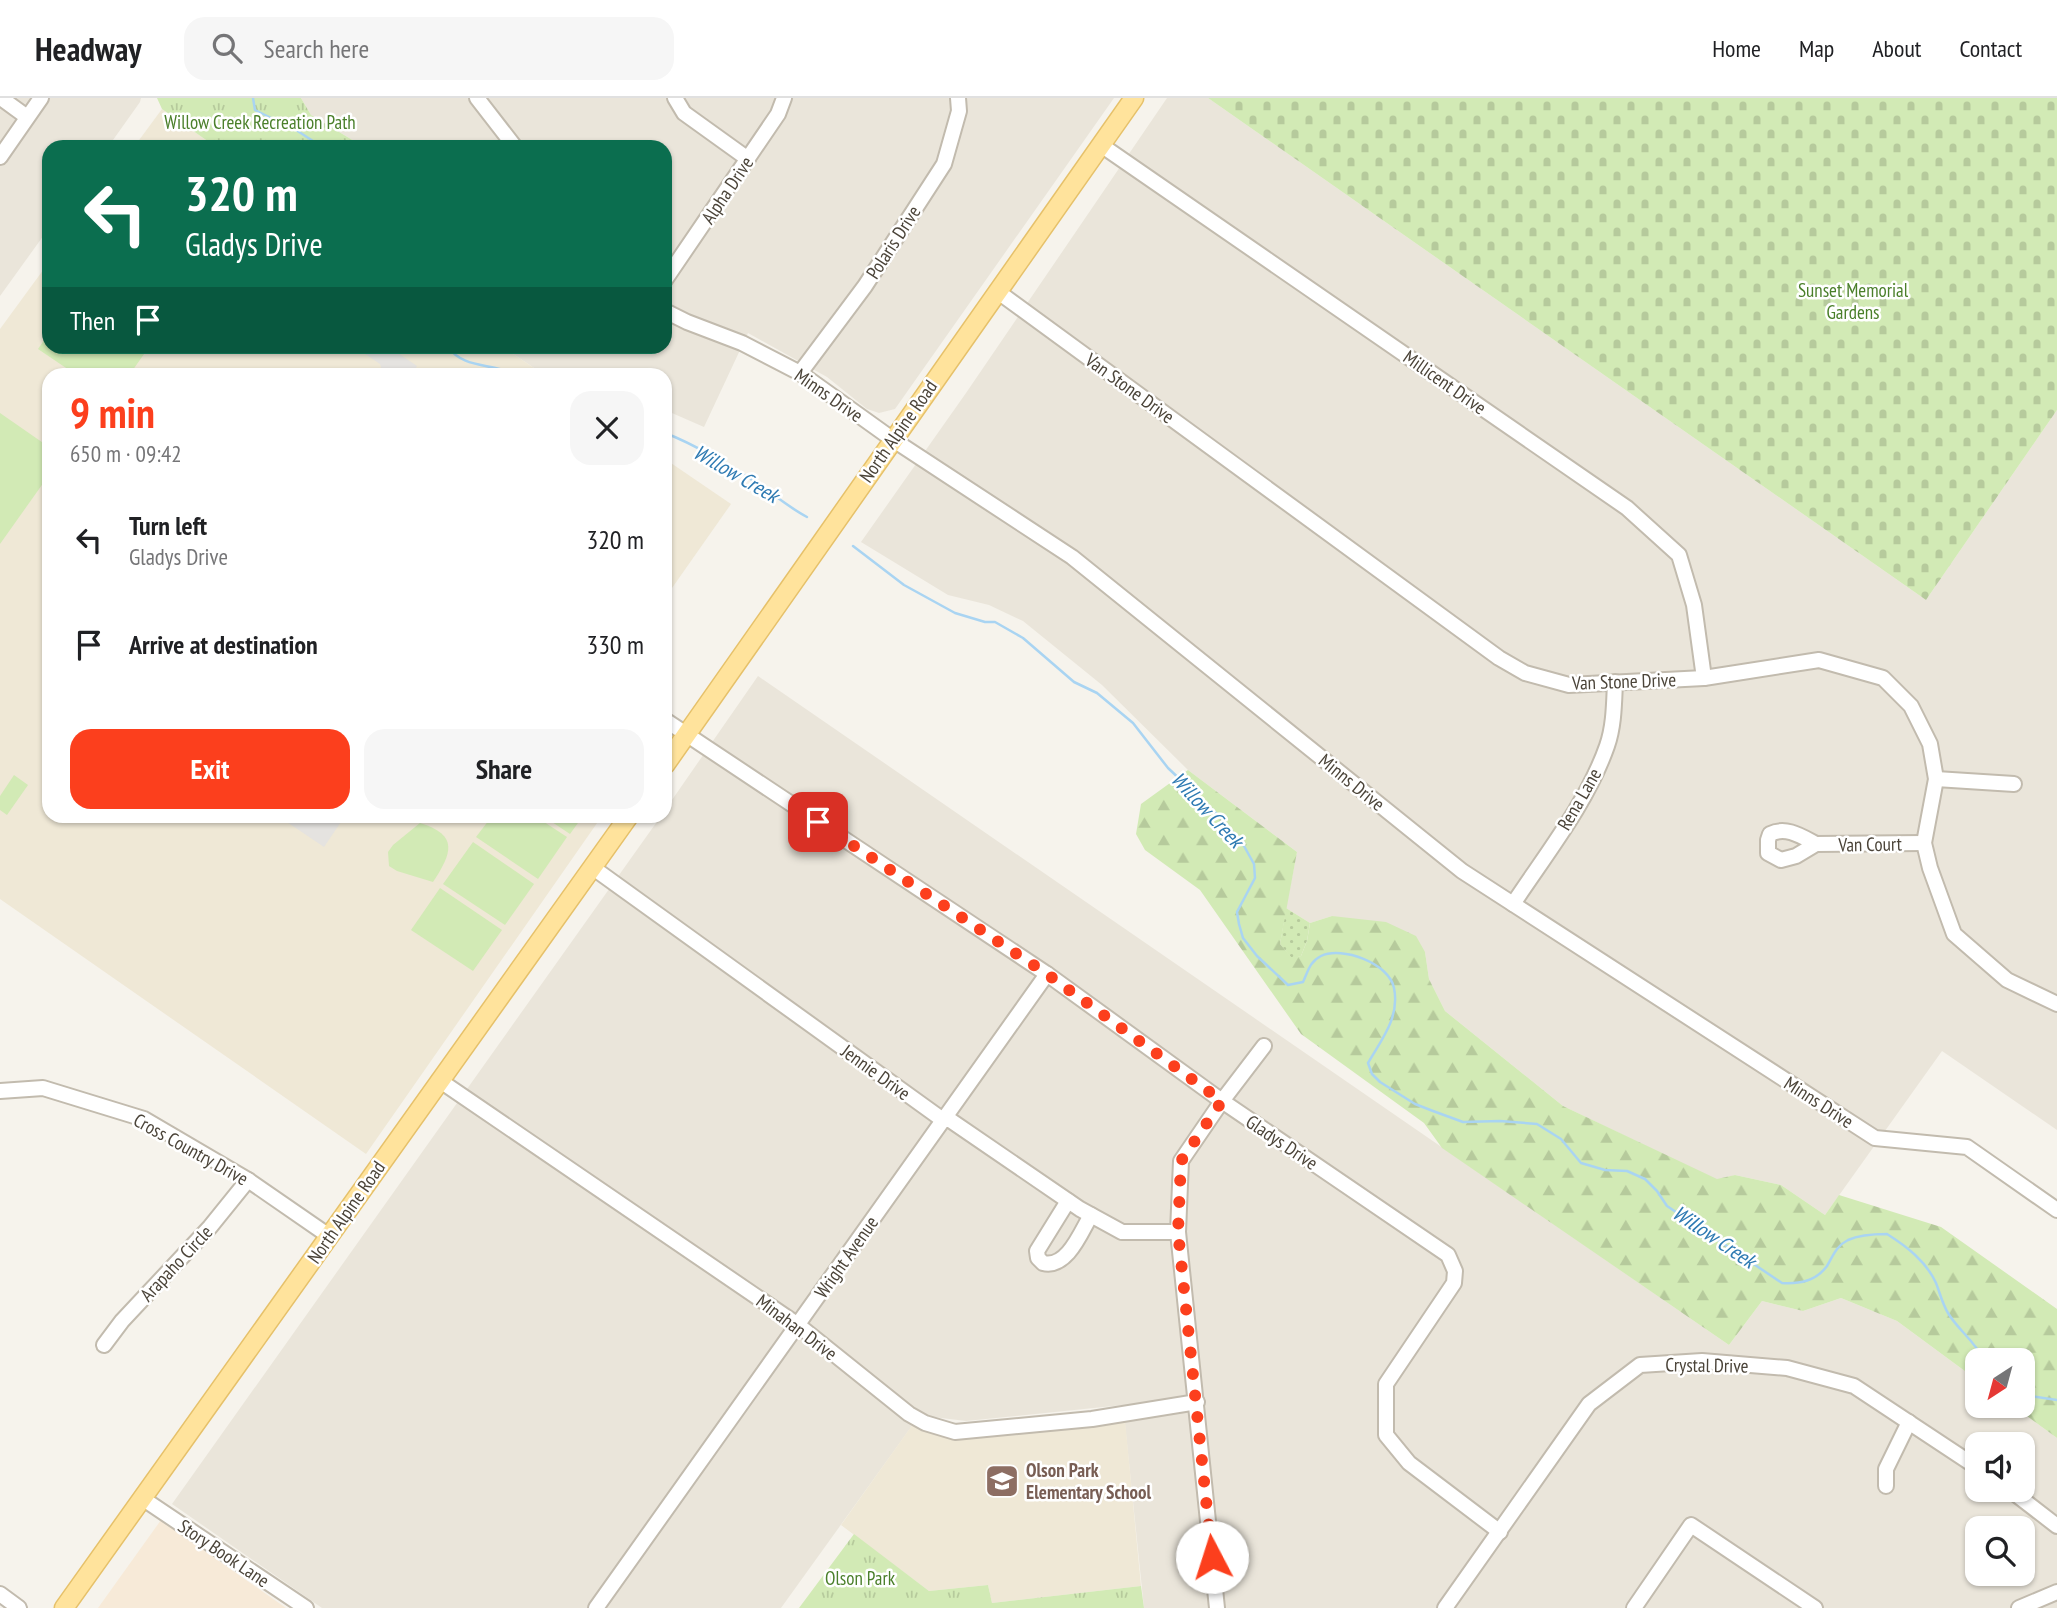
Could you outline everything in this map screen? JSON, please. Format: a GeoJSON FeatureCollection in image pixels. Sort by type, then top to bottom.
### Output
{"type":"FeatureCollection","features":[{"type":"Feature","properties":{"kind":"main road","name":"North Alpine Road"},"geometry":{"type":"LineString","coordinates":[[672,755],[1134,98]]}},
{"type":"Feature","properties":{"kind":"main road","name":"North Alpine Road"},"geometry":{"type":"LineString","coordinates":[[64,1608],[624,823]]}},
{"type":"Feature","properties":{"kind":"street"},"geometry":{"type":"LineString","coordinates":[[1,98],[27,117]]}},
{"type":"Feature","properties":{"kind":"street"},"geometry":{"type":"LineString","coordinates":[[0,157],[41,98]]}},
{"type":"Feature","properties":{"kind":"street"},"geometry":{"type":"LineString","coordinates":[[675,98],[684,113],[748,159]]}},
{"type":"Feature","properties":{"kind":"street","name":"Alpha Drive"},"geometry":{"type":"LineString","coordinates":[[672,270],[778,114],[784,98]]}},
{"type":"Feature","properties":{"kind":"street","name":"Polaris Drive"},"geometry":{"type":"LineString","coordinates":[[800,373],[865,286],[944,163],[959,111],[958,98]]}},
{"type":"Feature","properties":{"kind":"street"},"geometry":{"type":"LineString","coordinates":[[480,99],[510,140]]}},
{"type":"Feature","properties":{"kind":"street","name":"Millicent Drive"},"geometry":{"type":"LineString","coordinates":[[1101,145],[1627,508],[1679,555],[1694,606],[1704,678]]}},
{"type":"Feature","properties":{"kind":"street","name":"Van Stone Drive"},"geometry":{"type":"LineString","coordinates":[[997,291],[1499,658],[1525,673],[1569,685],[1704,678],[1819,660],[1883,678],[1911,706],[1930,744],[1936,779],[1924,843],[1930,868],[1954,934],[2007,980],[2057,1004]]}},
{"type":"Feature","properties":{"kind":"street","name":"Minns Drive"},"geometry":{"type":"LineString","coordinates":[[672,314],[742,343],[800,373],[892,439],[1072,557],[1462,871],[1875,1139],[1967,1147],[2057,1210]]}},
{"type":"Feature","properties":{"kind":"street","name":"Rena Lane"},"geometry":{"type":"LineString","coordinates":[[1513,904],[1576,808],[1598,768],[1608,745],[1614,717],[1615,682]]}},
{"type":"Feature","properties":{"kind":"street","name":"Gladys Drive"},"geometry":{"type":"LineString","coordinates":[[672,725],[1047,974],[1222,1101],[1448,1255],[1455,1270],[1454,1283],[1385,1384],[1386,1435],[1409,1464],[1500,1532]]}},
{"type":"Feature","properties":{"kind":"street"},"geometry":{"type":"LineString","coordinates":[[1936,779],[2014,784]]}},
{"type":"Feature","properties":{"kind":"street","name":"Van Court"},"geometry":{"type":"LineString","coordinates":[[1816,844],[1924,843]]}},
{"type":"Feature","properties":{"kind":"street","name":"Jennie Drive"},"geometry":{"type":"LineString","coordinates":[[592,867],[943,1120],[950,1120],[1068,1201],[1122,1232],[1178,1232]]}},
{"type":"Feature","properties":{"kind":"street","name":"Wright Avenue"},"geometry":{"type":"LineString","coordinates":[[598,1607],[1047,974]]}},
{"type":"Feature","properties":{"kind":"street"},"geometry":{"type":"LineString","coordinates":[[1217,1608],[1178,1232],[1181,1161],[1264,1046]]}},
{"type":"Feature","properties":{"kind":"street","name":"Minahan Drive"},"geometry":{"type":"LineString","coordinates":[[439,1080],[798,1325],[909,1414],[925,1423],[955,1432],[1091,1419],[1197,1402]]}},
{"type":"Feature","properties":{"kind":"street","name":"Cross Country Drive"},"geometry":{"type":"LineString","coordinates":[[0,1091],[43,1088],[144,1119],[248,1180],[329,1236]]}},
{"type":"Feature","properties":{"kind":"street","name":"Arapaho Circle"},"geometry":{"type":"LineString","coordinates":[[104,1345],[122,1321],[210,1227],[248,1180]]}},
{"type":"Feature","properties":{"kind":"street"},"geometry":{"type":"LineString","coordinates":[[1068,1201],[1037,1251],[1038,1258],[1043,1263],[1055,1264],[1062,1259],[1091,1215]]}},
{"type":"Feature","properties":{"kind":"street","name":"Crystal Drive"},"geometry":{"type":"LineString","coordinates":[[1445,1608],[1588,1404],[1640,1365],[1702,1361],[1787,1368],[1854,1386],[1965,1459]]}},
{"type":"Feature","properties":{"kind":"street"},"geometry":{"type":"LineString","coordinates":[[1886,1486],[1886,1469],[1909,1422]]}},
{"type":"Feature","properties":{"kind":"street","name":"Story Book Lane"},"geometry":{"type":"LineString","coordinates":[[142,1497],[306,1608]]}},
{"type":"Feature","properties":{"kind":"street"},"geometry":{"type":"LineString","coordinates":[[2026,1502],[2057,1526]]}},
{"type":"Feature","properties":{"kind":"street"},"geometry":{"type":"LineString","coordinates":[[1634,1608],[1691,1525],[1815,1608]]}},
{"type":"Feature","properties":{"kind":"street"},"geometry":{"type":"LineString","coordinates":[[2019,1608],[2057,1592]]}},
{"type":"Feature","properties":{"kind":"street"},"geometry":{"type":"LineString","coordinates":[[0,1594],[19,1608]]}},
{"type":"Feature","properties":{"kind":"shaded area"},"geometry":{"type":"Polygon","coordinates":[[[0,98],[141,98],[113,140],[42,140],[42,238],[0,296],[0,98]]]}},
{"type":"Feature","properties":{"kind":"shaded area"},"geometry":{"type":"Polygon","coordinates":[[[301,98],[1114,98],[895,409],[879,413],[867,409],[827,377],[748,333],[704,427],[672,413],[672,368],[534,368],[513,354],[672,354],[672,140],[352,140],[311,115],[301,98]]]}},
{"type":"Feature","properties":{"kind":"shaded area"},"geometry":{"type":"Polygon","coordinates":[[[1167,98],[1208,98],[1926,600],[2057,410],[2057,1130],[1942,1051],[1825,1215],[1781,1185],[1735,1175],[1717,1180],[1563,1106],[1445,1011],[1429,979],[1425,952],[1332,916],[1310,923],[1286,908],[1297,852],[1188,770],[1102,685],[1023,621],[989,605],[948,595],[861,542],[1167,98]]]}},
{"type":"Feature","properties":{"kind":"shaded area"},"geometry":{"type":"Polygon","coordinates":[[[162,109],[206,140],[139,140],[162,109]]]}},
{"type":"Feature","properties":{"kind":"shaded area"},"geometry":{"type":"Polygon","coordinates":[[[42,272],[42,354],[513,354],[534,368],[42,368],[42,823],[597,823],[366,1154],[0,899],[0,329],[42,272]]]}},
{"type":"Feature","properties":{"kind":"shaded area"},"geometry":{"type":"Polygon","coordinates":[[[365,354],[399,354],[417,366],[381,368],[380,364],[365,354]]]}},
{"type":"Feature","properties":{"kind":"shaded area"},"geometry":{"type":"Polygon","coordinates":[[[672,464],[731,504],[672,588],[672,464]]]}},
{"type":"Feature","properties":{"kind":"shaded area"},"geometry":{"type":"Polygon","coordinates":[[[758,676],[1729,1345],[1762,1301],[1803,1311],[1841,1298],[1897,1321],[1965,1371],[1965,1418],[2030,1418],[2057,1438],[2057,1608],[1144,1608],[1123,1405],[966,1421],[933,1417],[922,1412],[781,1608],[322,1608],[172,1504],[656,823],[672,823],[672,800],[758,676]]]}},
{"type":"Feature","properties":{"kind":"shaded area"},"geometry":{"type":"Polygon","coordinates":[[[288,823],[340,823],[324,847],[288,823]]]}},
{"type":"Feature","properties":{"kind":"shaded area","name":"Olson Park Elementary School"},"geometry":{"type":"Polygon","coordinates":[[[1125,1420],[1141,1586],[992,1603],[988,1585],[929,1591],[841,1525],[913,1424],[936,1434],[957,1436],[1125,1420]]]}},
{"type":"Feature","properties":{"kind":"shaded area"},"geometry":{"type":"Polygon","coordinates":[[[161,1520],[286,1608],[98,1608],[161,1520]]]}},
{"type":"Feature","properties":{"kind":"green space","name":"Willow Creek Recreation Path"},"geometry":{"type":"Polygon","coordinates":[[[157,98],[301,98],[311,115],[352,140],[206,140],[162,109],[157,98]]]}},
{"type":"Feature","properties":{"kind":"green space","name":"Sunset Memorial Gardens"},"geometry":{"type":"Polygon","coordinates":[[[1208,98],[2057,98],[2057,410],[1926,600],[1208,98]]]}},
{"type":"Feature","properties":{"kind":"green space"},"geometry":{"type":"Polygon","coordinates":[[[45,354],[144,354],[134,368],[66,368],[45,354]]]}},
{"type":"Feature","properties":{"kind":"green space"},"geometry":{"type":"Polygon","coordinates":[[[0,413],[42,442],[42,485],[0,544],[0,413]]]}},
{"type":"Feature","properties":{"kind":"green space"},"geometry":{"type":"Polygon","coordinates":[[[1188,770],[1297,852],[1280,944],[1292,958],[1301,956],[1310,923],[1332,916],[1386,922],[1416,936],[1425,952],[1429,979],[1445,1011],[1563,1106],[1717,1179],[1735,1175],[1781,1185],[1825,1215],[1839,1195],[1941,1227],[2057,1309],[2057,1438],[2030,1418],[2035,1418],[2035,1348],[1965,1348],[1965,1371],[1897,1321],[1841,1298],[1803,1311],[1762,1301],[1729,1345],[1442,1148],[1424,1123],[1301,1034],[1200,890],[1145,850],[1136,834],[1141,804],[1188,770]]]}},
{"type":"Feature","properties":{"kind":"green space"},"geometry":{"type":"Polygon","coordinates":[[[14,775],[28,785],[7,815],[0,810],[0,796],[14,775]]]}},
{"type":"Feature","properties":{"kind":"green space"},"geometry":{"type":"Polygon","coordinates":[[[420,823],[441,833],[448,846],[448,854],[433,882],[389,866],[388,852],[393,845],[420,823]]]}},
{"type":"Feature","properties":{"kind":"green space"},"geometry":{"type":"Polygon","coordinates":[[[487,823],[546,823],[567,837],[538,879],[476,837],[487,823]]]}},
{"type":"Feature","properties":{"kind":"green space"},"geometry":{"type":"Polygon","coordinates":[[[554,823],[578,823],[570,834],[554,823]]]}},
{"type":"Feature","properties":{"kind":"green space"},"geometry":{"type":"Polygon","coordinates":[[[473,842],[534,884],[505,925],[443,884],[473,842]]]}},
{"type":"Feature","properties":{"kind":"green space"},"geometry":{"type":"Polygon","coordinates":[[[440,888],[502,930],[473,971],[411,930],[440,888]]]}},
{"type":"Feature","properties":{"kind":"green space"},"geometry":{"type":"Polygon","coordinates":[[[1286,908],[1310,923],[1301,956],[1292,959],[1280,944],[1286,908]]]}},
{"type":"Feature","properties":{"kind":"green space","name":"Olson Park"},"geometry":{"type":"Polygon","coordinates":[[[854,1534],[929,1591],[988,1585],[992,1603],[1141,1586],[1144,1608],[799,1608],[854,1534]]]}},
{"type":"Feature","properties":{"kind":"waterway","name":"Willow Creek"},"geometry":{"type":"LineString","coordinates":[[253,98],[255,110],[277,121],[281,120],[311,140]]}},
{"type":"Feature","properties":{"kind":"waterway","name":"Willow Creek"},"geometry":{"type":"LineString","coordinates":[[454,354],[470,362],[496,368]]}},
{"type":"Feature","properties":{"kind":"waterway","name":"Willow Creek"},"geometry":{"type":"LineString","coordinates":[[672,436],[727,464],[807,517]]}},
{"type":"Feature","properties":{"kind":"waterway","name":"Willow Creek"},"geometry":{"type":"LineString","coordinates":[[853,546],[904,585],[955,613],[985,622],[995,622],[1023,638],[1074,682],[1097,693],[1133,723],[1168,768],[1221,818],[1244,846],[1254,864],[1255,878],[1237,912],[1243,938],[1257,956],[1288,985],[1303,982],[1314,961],[1330,953],[1364,959],[1383,971],[1394,988],[1395,999],[1392,1018],[1368,1063],[1372,1074],[1380,1082],[1415,1104],[1463,1122],[1537,1124],[1561,1139],[1581,1163],[1605,1170],[1627,1171],[1645,1179],[1667,1206],[1782,1283],[1801,1282],[1818,1275],[1838,1248],[1848,1240],[1887,1234],[1908,1249],[1927,1268],[1948,1313],[1977,1348]]}},
{"type":"Feature","properties":{"kind":"waterway","name":"Willow Creek"},"geometry":{"type":"LineString","coordinates":[[2035,1397],[2057,1400]]}},
{"type":"Feature","properties":{"kind":"place","name":"Olson Park Elementary School"},"geometry":{"type":"Point","coordinates":[1002,1481]}},
{"type":"Feature","properties":{"kind":"route"},"geometry":{"type":"LineString","coordinates":[[818,822],[1047,974],[1222,1101],[1181,1161],[1178,1232],[1212,1557]]}}]}
